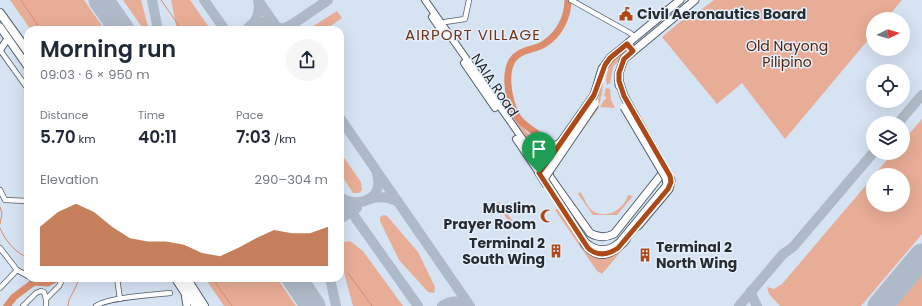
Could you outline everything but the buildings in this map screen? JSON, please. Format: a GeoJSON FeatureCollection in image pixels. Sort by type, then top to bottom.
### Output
{"type":"FeatureCollection","features":[{"type":"Feature","properties":{"kind":"highway"},"geometry":{"type":"LineString","coordinates":[[0,13],[24,46]]}},
{"type":"Feature","properties":{"kind":"highway"},"geometry":{"type":"LineString","coordinates":[[0,21],[24,54]]}},
{"type":"Feature","properties":{"kind":"highway"},"geometry":{"type":"LineString","coordinates":[[182,282],[196,306]]}},
{"type":"Feature","properties":{"kind":"highway"},"geometry":{"type":"LineString","coordinates":[[189,282],[204,306]]}},
{"type":"Feature","properties":{"kind":"main road","name":"NAIA Road"},"geometry":{"type":"LineString","coordinates":[[539,173],[588,104],[598,86],[602,69],[610,58],[680,0]]}},
{"type":"Feature","properties":{"kind":"main road"},"geometry":{"type":"LineString","coordinates":[[598,86],[598,95],[595,104],[544,179],[585,242],[599,250],[610,249],[620,242],[667,184],[666,178],[624,107],[621,98],[619,73],[624,59],[695,0]]}},
{"type":"Feature","properties":{"kind":"main road"},"geometry":{"type":"LineString","coordinates":[[0,27],[24,61]]}},
{"type":"Feature","properties":{"kind":"main road"},"geometry":{"type":"LineString","coordinates":[[627,44],[633,51]]}},
{"type":"Feature","properties":{"kind":"main road"},"geometry":{"type":"LineString","coordinates":[[539,173],[576,231],[588,248],[595,253],[609,254],[617,249],[649,213],[668,189],[671,180],[624,96],[619,81]]}},
{"type":"Feature","properties":{"kind":"main road"},"geometry":{"type":"LineString","coordinates":[[548,161],[550,177],[586,229],[597,237],[608,237],[614,234],[661,175],[663,165]]}},
{"type":"Feature","properties":{"kind":"main road"},"geometry":{"type":"LineString","coordinates":[[539,173],[550,177]]}},
{"type":"Feature","properties":{"kind":"main road"},"geometry":{"type":"LineString","coordinates":[[556,199],[562,194]]}},
{"type":"Feature","properties":{"kind":"main road"},"geometry":{"type":"LineString","coordinates":[[639,203],[649,213]]}},
{"type":"Feature","properties":{"kind":"main road"},"geometry":{"type":"LineString","coordinates":[[576,231],[586,229]]}},
{"type":"Feature","properties":{"kind":"main road"},"geometry":{"type":"LineString","coordinates":[[608,237],[617,249]]}},
{"type":"Feature","properties":{"kind":"main road"},"geometry":{"type":"LineString","coordinates":[[177,282],[186,305]]}},
{"type":"Feature","properties":{"kind":"street","name":"NAIA Road"},"geometry":{"type":"LineString","coordinates":[[420,0],[539,173]]}},
{"type":"Feature","properties":{"kind":"street","name":"NAIA Road"},"geometry":{"type":"LineString","coordinates":[[425,0],[531,151],[544,151],[562,141]]}},
{"type":"Feature","properties":{"kind":"street"},"geometry":{"type":"LineString","coordinates":[[445,22],[465,19],[469,0]]}},
{"type":"Feature","properties":{"kind":"street"},"geometry":{"type":"LineString","coordinates":[[571,0],[635,37]]}},
{"type":"Feature","properties":{"kind":"street"},"geometry":{"type":"LineString","coordinates":[[8,38],[0,50],[24,83]]}},
{"type":"Feature","properties":{"kind":"street"},"geometry":{"type":"LineString","coordinates":[[0,190],[5,200],[24,201]]}},
{"type":"Feature","properties":{"kind":"street"},"geometry":{"type":"LineString","coordinates":[[0,248],[17,270],[24,274]]}},
{"type":"Feature","properties":{"kind":"street"},"geometry":{"type":"LineString","coordinates":[[0,288],[17,270]]}},
{"type":"Feature","properties":{"kind":"street"},"geometry":{"type":"LineString","coordinates":[[46,299],[61,282]]}},
{"type":"Feature","properties":{"kind":"street"},"geometry":{"type":"LineString","coordinates":[[118,282],[120,299]]}},
{"type":"Feature","properties":{"kind":"street"},"geometry":{"type":"LineString","coordinates":[[23,306],[39,292],[44,292],[46,306]]}},
{"type":"Feature","properties":{"kind":"street"},"geometry":{"type":"LineString","coordinates":[[96,306],[100,303],[120,299],[170,292]]}},
{"type":"Feature","properties":{"kind":"green space"},"geometry":{"type":"Polygon","coordinates":[[[10,0],[84,0],[102,26],[28,26],[10,0]]]}},
{"type":"Feature","properties":{"kind":"green space"},"geometry":{"type":"Polygon","coordinates":[[[123,0],[141,0],[148,26],[141,26],[123,0]]]}},
{"type":"Feature","properties":{"kind":"green space"},"geometry":{"type":"Polygon","coordinates":[[[171,0],[190,0],[208,26],[176,26],[171,0]]]}},
{"type":"Feature","properties":{"kind":"green space","name":"Old Nayong Pilipino"},"geometry":{"type":"Polygon","coordinates":[[[714,0],[902,0],[892,12],[866,12],[866,42],[785,139],[742,83],[717,104],[662,37],[681,21],[714,0]]]}},
{"type":"Feature","properties":{"kind":"green space"},"geometry":{"type":"Polygon","coordinates":[[[337,11],[342,18],[331,26],[313,26],[337,11]]]}},
{"type":"Feature","properties":{"kind":"green space"},"geometry":{"type":"Polygon","coordinates":[[[626,48],[627,52],[613,67],[610,83],[607,85],[606,79],[611,64],[626,48]]]}},
{"type":"Feature","properties":{"kind":"green space"},"geometry":{"type":"Polygon","coordinates":[[[601,80],[603,80],[602,94],[598,109],[568,150],[598,103],[601,80]]]}},
{"type":"Feature","properties":{"kind":"green space"},"geometry":{"type":"Polygon","coordinates":[[[606,88],[610,89],[611,100],[615,108],[600,107],[606,99],[604,96],[606,88]]]}},
{"type":"Feature","properties":{"kind":"green space"},"geometry":{"type":"Polygon","coordinates":[[[507,98],[521,125],[531,137],[542,142],[549,136],[556,142],[544,147],[535,147],[532,145],[501,102],[507,98]]]}},
{"type":"Feature","properties":{"kind":"green space"},"geometry":{"type":"Polygon","coordinates":[[[922,119],[922,234],[861,306],[780,306],[769,294],[767,287],[774,289],[782,284],[866,185],[866,212],[910,212],[910,168],[880,168],[887,160],[910,160],[910,133],[922,119]]]}},
{"type":"Feature","properties":{"kind":"green space"},"geometry":{"type":"Polygon","coordinates":[[[550,151],[540,170],[532,158],[534,155],[550,151]]]}},
{"type":"Feature","properties":{"kind":"green space"},"geometry":{"type":"Polygon","coordinates":[[[344,158],[361,182],[362,190],[359,193],[353,193],[344,179],[344,158]]]}},
{"type":"Feature","properties":{"kind":"green space"},"geometry":{"type":"Polygon","coordinates":[[[580,192],[587,205],[593,211],[604,214],[609,214],[619,209],[623,205],[628,195],[633,196],[617,215],[593,215],[578,194],[580,192]]]}},
{"type":"Feature","properties":{"kind":"green space"},"geometry":{"type":"Polygon","coordinates":[[[499,202],[514,223],[512,225],[495,204],[499,202]]]}},
{"type":"Feature","properties":{"kind":"green space"},"geometry":{"type":"Polygon","coordinates":[[[560,207],[583,240],[606,251],[648,210],[644,224],[602,274],[597,271],[555,210],[560,207]]]}},
{"type":"Feature","properties":{"kind":"green space"},"geometry":{"type":"Polygon","coordinates":[[[384,215],[387,216],[418,252],[435,287],[434,293],[428,292],[399,260],[380,221],[380,217],[384,215]]]}},
{"type":"Feature","properties":{"kind":"green space"},"geometry":{"type":"Polygon","coordinates":[[[350,241],[363,251],[403,306],[353,306],[344,273],[344,242],[350,241]]]}},
{"type":"Feature","properties":{"kind":"green space"},"geometry":{"type":"Polygon","coordinates":[[[922,275],[922,306],[896,306],[922,275]]]}},
{"type":"Feature","properties":{"kind":"green space"},"geometry":{"type":"Polygon","coordinates":[[[208,282],[280,282],[296,306],[224,306],[208,282]]]}},
{"type":"Feature","properties":{"kind":"waterway"},"geometry":{"type":"LineString","coordinates":[[21,0],[38,26]]}},
{"type":"Feature","properties":{"kind":"waterway"},"geometry":{"type":"LineString","coordinates":[[161,0],[179,26]]}},
{"type":"Feature","properties":{"kind":"waterway"},"geometry":{"type":"LineString","coordinates":[[540,136],[524,124],[517,116],[509,93],[508,74],[513,59],[519,54],[541,46],[554,36],[562,25],[568,6],[568,0]]}},
{"type":"Feature","properties":{"kind":"waterway"},"geometry":{"type":"LineString","coordinates":[[0,207],[2,213],[0,224]]}},
{"type":"Feature","properties":{"kind":"waterway"},"geometry":{"type":"LineString","coordinates":[[0,228],[11,246],[24,256]]}},
{"type":"Feature","properties":{"kind":"waterway"},"geometry":{"type":"LineString","coordinates":[[348,273],[372,306]]}},
{"type":"Feature","properties":{"kind":"waterway"},"geometry":{"type":"LineString","coordinates":[[7,306],[14,297],[34,282]]}},
{"type":"Feature","properties":{"kind":"waterway"},"geometry":{"type":"LineString","coordinates":[[34,282],[49,282]]}},
{"type":"Feature","properties":{"kind":"waterway"},"geometry":{"type":"LineString","coordinates":[[68,306],[69,300],[78,282]]}},
{"type":"Feature","properties":{"kind":"waterway"},"geometry":{"type":"LineString","coordinates":[[215,282],[232,306]]}},
{"type":"Feature","properties":{"kind":"taxiway"},"geometry":{"type":"LineString","coordinates":[[152,0],[157,26]]}},
{"type":"Feature","properties":{"kind":"taxiway"},"geometry":{"type":"LineString","coordinates":[[204,0],[222,26]]}},
{"type":"Feature","properties":{"kind":"taxiway"},"geometry":{"type":"LineString","coordinates":[[258,0],[276,26]]}},
{"type":"Feature","properties":{"kind":"taxiway"},"geometry":{"type":"LineString","coordinates":[[251,25],[258,14],[258,0]]}},
{"type":"Feature","properties":{"kind":"taxiway"},"geometry":{"type":"LineString","coordinates":[[290,26],[328,0]]}},
{"type":"Feature","properties":{"kind":"taxiway"},"geometry":{"type":"LineString","coordinates":[[250,26],[260,21],[275,26]]}},
{"type":"Feature","properties":{"kind":"taxiway"},"geometry":{"type":"LineString","coordinates":[[289,26],[293,24]]}},
{"type":"Feature","properties":{"kind":"taxiway"},"geometry":{"type":"LineString","coordinates":[[904,116],[922,95]]}},
{"type":"Feature","properties":{"kind":"taxiway"},"geometry":{"type":"LineString","coordinates":[[344,124],[470,306]]}},
{"type":"Feature","properties":{"kind":"taxiway"},"geometry":{"type":"LineString","coordinates":[[739,306],[783,254],[793,247],[867,160]]}},
{"type":"Feature","properties":{"kind":"taxiway"},"geometry":{"type":"LineString","coordinates":[[344,199],[363,202],[369,199],[374,195],[377,189],[377,174]]}},
{"type":"Feature","properties":{"kind":"taxiway"},"geometry":{"type":"LineString","coordinates":[[370,199],[384,198],[398,202]]}},
{"type":"Feature","properties":{"kind":"taxiway"},"geometry":{"type":"LineString","coordinates":[[344,202],[418,306]]}},
{"type":"Feature","properties":{"kind":"taxiway"},"geometry":{"type":"LineString","coordinates":[[344,216],[357,208]]}},
{"type":"Feature","properties":{"kind":"taxiway"},"geometry":{"type":"LineString","coordinates":[[331,282],[336,306]]}},
{"type":"Feature","properties":{"kind":"taxiway"},"geometry":{"type":"LineString","coordinates":[[751,291],[757,306]]}},
{"type":"Feature","properties":{"kind":"taxiway"},"geometry":{"type":"LineString","coordinates":[[442,306],[456,302],[469,306]]}},
{"type":"Feature","properties":{"kind":"runway"},"geometry":{"type":"LineString","coordinates":[[101,0],[119,26]]}},
{"type":"Feature","properties":{"kind":"runway"},"geometry":{"type":"LineString","coordinates":[[880,306],[922,256]]}},
{"type":"Feature","properties":{"kind":"runway"},"geometry":{"type":"LineString","coordinates":[[297,282],[313,306]]}},
{"type":"Feature","properties":{"kind":"place","name":"Civil Aeronautics Board"},"geometry":{"type":"Point","coordinates":[626,14]}},
{"type":"Feature","properties":{"kind":"place","name":"Muslim Prayer Room"},"geometry":{"type":"Point","coordinates":[547,216]}},
{"type":"Feature","properties":{"kind":"place","name":"Terminal 2 South Wing"},"geometry":{"type":"Point","coordinates":[556,251]}},
{"type":"Feature","properties":{"kind":"place","name":"Terminal 2 North Wing"},"geometry":{"type":"Point","coordinates":[645,255]}},
{"type":"Feature","properties":{"kind":"district","name":"AIRPORT VILLAGE"},"geometry":{"type":"Point","coordinates":[473,34]}},
{"type":"Feature","properties":{"kind":"route"},"geometry":{"type":"LineString","coordinates":[[627,44],[633,51],[624,59],[619,73],[619,81],[624,96],[670,176],[671,182],[668,189],[618,248],[609,254],[599,254],[588,248],[539,173],[594,95],[602,69],[610,58],[627,44]]}}]}
